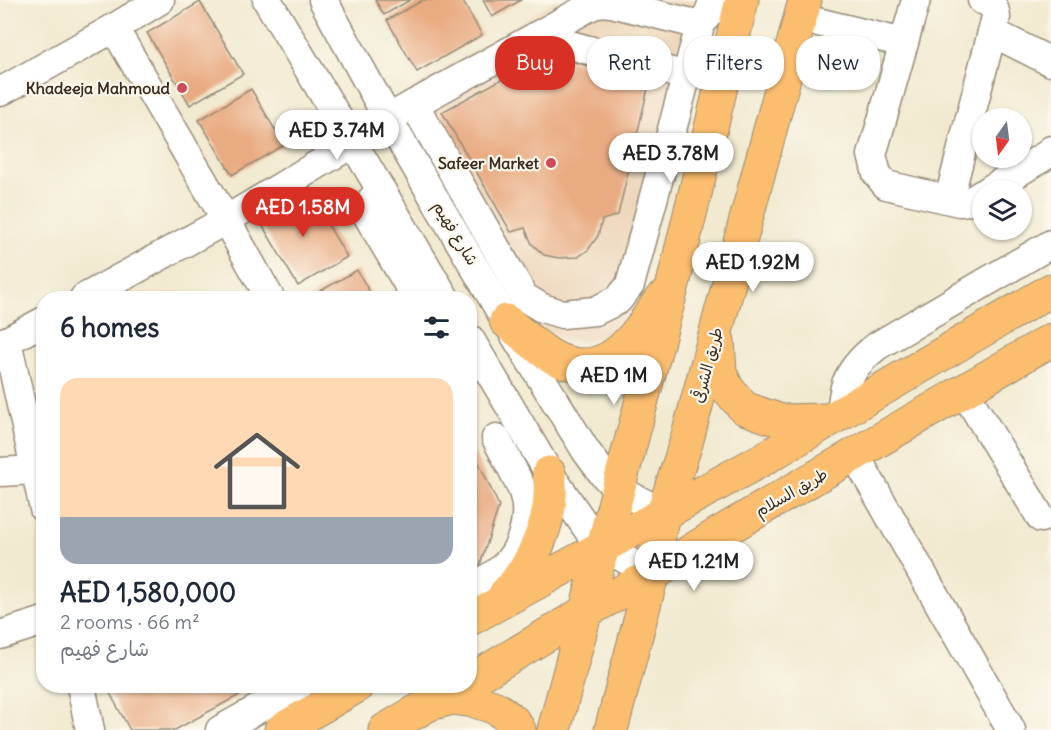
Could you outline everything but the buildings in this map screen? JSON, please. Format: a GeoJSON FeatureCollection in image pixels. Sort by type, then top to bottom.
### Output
{"type":"FeatureCollection","features":[{"type":"Feature","properties":{"kind":"main road"},"geometry":{"type":"LineString","coordinates":[[554,730],[674,280],[742,0]]}},
{"type":"Feature","properties":{"kind":"main road","name":"طريق الشرقى"},"geometry":{"type":"LineString","coordinates":[[611,730],[652,575],[663,513],[686,443],[803,9]]}},
{"type":"Feature","properties":{"kind":"main road"},"geometry":{"type":"LineString","coordinates":[[506,321],[558,360],[586,366],[593,365],[605,361],[627,345],[674,280]]}},
{"type":"Feature","properties":{"kind":"main road"},"geometry":{"type":"LineString","coordinates":[[478,604],[603,546],[760,461],[1051,290]]}},
{"type":"Feature","properties":{"kind":"main road"},"geometry":{"type":"LineString","coordinates":[[717,324],[720,372],[727,387],[744,408],[781,422],[835,417]]}},
{"type":"Feature","properties":{"kind":"main road","name":"طريق السلام"},"geometry":{"type":"LineString","coordinates":[[477,677],[1051,340]]}},
{"type":"Feature","properties":{"kind":"main road"},"geometry":{"type":"LineString","coordinates":[[478,604],[520,576],[531,558],[546,519],[550,498],[549,473]]}},
{"type":"Feature","properties":{"kind":"main road"},"geometry":{"type":"LineString","coordinates":[[639,622],[669,580],[718,534]]}},
{"type":"Feature","properties":{"kind":"main road"},"geometry":{"type":"LineString","coordinates":[[281,718],[340,693]]}},
{"type":"Feature","properties":{"kind":"main road"},"geometry":{"type":"LineString","coordinates":[[385,730],[449,693]]}},
{"type":"Feature","properties":{"kind":"main road"},"geometry":{"type":"LineString","coordinates":[[429,704],[452,698],[475,701],[496,708],[513,721],[519,730]]}},
{"type":"Feature","properties":{"kind":"street"},"geometry":{"type":"LineString","coordinates":[[0,92],[160,0]]}},
{"type":"Feature","properties":{"kind":"street"},"geometry":{"type":"LineString","coordinates":[[267,0],[441,291]]}},
{"type":"Feature","properties":{"kind":"street","name":"شارع فهيم"},"geometry":{"type":"LineString","coordinates":[[322,0],[387,119],[586,451],[603,474],[619,490],[663,513]]}},
{"type":"Feature","properties":{"kind":"street"},"geometry":{"type":"LineString","coordinates":[[916,0],[872,155],[877,174],[886,186],[959,202],[972,200]]}},
{"type":"Feature","properties":{"kind":"street"},"geometry":{"type":"LineString","coordinates":[[949,200],[996,17],[995,8],[990,2],[982,0]]}},
{"type":"Feature","properties":{"kind":"street"},"geometry":{"type":"LineString","coordinates":[[536,36],[600,2],[690,23],[707,11]]}},
{"type":"Feature","properties":{"kind":"street"},"geometry":{"type":"LineString","coordinates":[[803,9],[904,43]]}},
{"type":"Feature","properties":{"kind":"street"},"geometry":{"type":"LineString","coordinates":[[699,36],[707,11]]}},
{"type":"Feature","properties":{"kind":"street"},"geometry":{"type":"LineString","coordinates":[[114,28],[266,291]]}},
{"type":"Feature","properties":{"kind":"street"},"geometry":{"type":"LineString","coordinates":[[992,32],[1051,62]]}},
{"type":"Feature","properties":{"kind":"street"},"geometry":{"type":"LineString","coordinates":[[575,46],[684,75]]}},
{"type":"Feature","properties":{"kind":"street"},"geometry":{"type":"LineString","coordinates":[[387,119],[495,59]]}},
{"type":"Feature","properties":{"kind":"street"},"geometry":{"type":"LineString","coordinates":[[414,104],[524,297],[542,308],[562,314],[595,311],[618,300],[630,285],[684,87]]}},
{"type":"Feature","properties":{"kind":"street"},"geometry":{"type":"LineString","coordinates":[[97,291],[226,220],[353,143]]}},
{"type":"Feature","properties":{"kind":"street"},"geometry":{"type":"LineString","coordinates":[[1005,180],[1051,150]]}},
{"type":"Feature","properties":{"kind":"street"},"geometry":{"type":"LineString","coordinates":[[382,191],[370,200],[366,213],[412,291]]}},
{"type":"Feature","properties":{"kind":"street"},"geometry":{"type":"LineString","coordinates":[[835,417],[845,385],[855,368],[877,346],[1051,244]]}},
{"type":"Feature","properties":{"kind":"street"},"geometry":{"type":"LineString","coordinates":[[36,325],[4,342],[36,457]]}},
{"type":"Feature","properties":{"kind":"street"},"geometry":{"type":"LineString","coordinates":[[477,351],[549,473],[591,534],[603,546],[652,575]]}},
{"type":"Feature","properties":{"kind":"street"},"geometry":{"type":"LineString","coordinates":[[964,391],[1041,518]]}},
{"type":"Feature","properties":{"kind":"street"},"geometry":{"type":"LineString","coordinates":[[478,604],[513,555],[521,541],[525,525],[526,509],[523,494],[496,438]]}},
{"type":"Feature","properties":{"kind":"street"},"geometry":{"type":"LineString","coordinates":[[855,454],[1011,730]]}},
{"type":"Feature","properties":{"kind":"street"},"geometry":{"type":"LineString","coordinates":[[0,472],[36,468]]}},
{"type":"Feature","properties":{"kind":"street"},"geometry":{"type":"LineString","coordinates":[[0,635],[36,624]]}},
{"type":"Feature","properties":{"kind":"street"},"geometry":{"type":"LineString","coordinates":[[82,693],[90,730]]}},
{"type":"Feature","properties":{"kind":"street"},"geometry":{"type":"LineString","coordinates":[[220,730],[281,718],[295,693]]}},
{"type":"Feature","properties":{"kind":"shaded area"},"geometry":{"type":"Polygon","coordinates":[[[555,0],[713,0],[704,36],[684,36],[684,90],[690,90],[638,294],[622,321],[603,337],[585,341],[565,339],[542,329],[523,315],[392,102],[495,38],[495,90],[575,90],[575,36],[497,36],[555,0]]]}},
{"type":"Feature","properties":{"kind":"place","name":"Khadeeja Mahmoud"},"geometry":{"type":"Point","coordinates":[182,88]}},
{"type":"Feature","properties":{"kind":"place","name":"Safeer Market"},"geometry":{"type":"Point","coordinates":[551,163]}}]}
